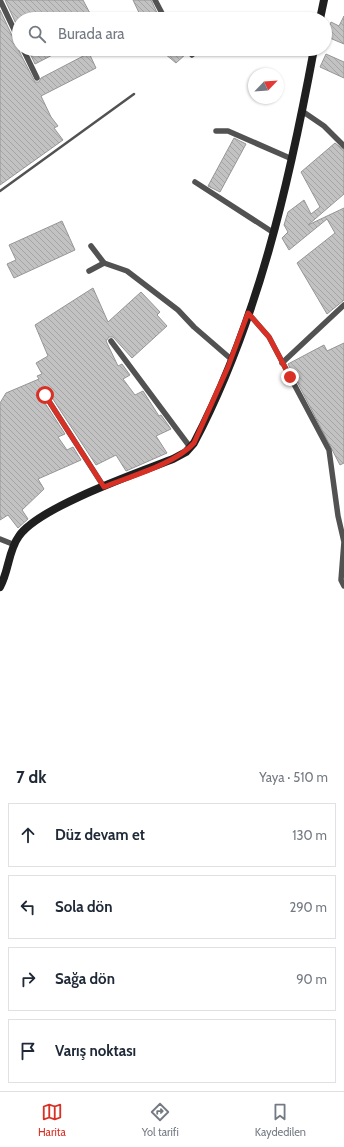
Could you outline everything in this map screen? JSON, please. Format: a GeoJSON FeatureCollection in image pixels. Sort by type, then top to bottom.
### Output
{"type":"FeatureCollection","features":[{"type":"Feature","properties":{"kind":"street"},"geometry":{"type":"LineString","coordinates":[[0,0],[12,25]]}},
{"type":"Feature","properties":{"kind":"street"},"geometry":{"type":"LineString","coordinates":[[156,0],[162,12]]}},
{"type":"Feature","properties":{"kind":"street"},"geometry":{"type":"LineString","coordinates":[[321,12],[324,0]]}},
{"type":"Feature","properties":{"kind":"street"},"geometry":{"type":"LineString","coordinates":[[26,56],[37,78]]}},
{"type":"Feature","properties":{"kind":"street"},"geometry":{"type":"LineString","coordinates":[[0,587],[6,575],[19,536],[33,521],[49,512],[104,487],[173,459],[186,452],[203,425],[232,359],[268,255],[292,159],[313,56]]}},
{"type":"Feature","properties":{"kind":"street"},"geometry":{"type":"LineString","coordinates":[[302,111],[324,126],[344,146]]}},
{"type":"Feature","properties":{"kind":"street"},"geometry":{"type":"LineString","coordinates":[[216,131],[228,131],[292,159]]}},
{"type":"Feature","properties":{"kind":"street"},"geometry":{"type":"LineString","coordinates":[[195,182],[274,233]]}},
{"type":"Feature","properties":{"kind":"street"},"geometry":{"type":"LineString","coordinates":[[91,246],[104,263],[127,271],[178,310],[194,327],[232,359]]}},
{"type":"Feature","properties":{"kind":"street"},"geometry":{"type":"LineString","coordinates":[[89,271],[104,263]]}},
{"type":"Feature","properties":{"kind":"street"},"geometry":{"type":"LineString","coordinates":[[282,363],[344,305]]}},
{"type":"Feature","properties":{"kind":"street"},"geometry":{"type":"LineString","coordinates":[[248,313],[269,337],[330,450],[344,542],[341,580],[344,586]]}},
{"type":"Feature","properties":{"kind":"street"},"geometry":{"type":"LineString","coordinates":[[111,341],[190,447]]}},
{"type":"Feature","properties":{"kind":"street"},"geometry":{"type":"LineString","coordinates":[[45,395],[104,487]]}},
{"type":"Feature","properties":{"kind":"street"},"geometry":{"type":"LineString","coordinates":[[0,539],[15,545]]}},
{"type":"Feature","properties":{"kind":"lane"},"geometry":{"type":"LineString","coordinates":[[0,191],[134,94]]}},
{"type":"Feature","properties":{"kind":"building"},"geometry":{"type":"Polygon","coordinates":[[[5,0],[83,0],[89,12],[12,12],[12,15],[5,0]]]}},
{"type":"Feature","properties":{"kind":"building"},"geometry":{"type":"Polygon","coordinates":[[[133,0],[151,0],[157,12],[139,12],[133,0]]]}},
{"type":"Feature","properties":{"kind":"building"},"geometry":{"type":"Polygon","coordinates":[[[0,10],[12,36],[12,56],[22,56],[35,82],[39,82],[41,78],[83,56],[90,56],[96,68],[41,96],[51,117],[58,126],[54,128],[63,140],[0,185],[0,10]]]}},
{"type":"Feature","properties":{"kind":"building"},"geometry":{"type":"Polygon","coordinates":[[[344,16],[344,44],[332,39],[332,22],[339,26],[344,16]]]}},
{"type":"Feature","properties":{"kind":"building"},"geometry":{"type":"Polygon","coordinates":[[[31,56],[50,56],[35,64],[31,56]]]}},
{"type":"Feature","properties":{"kind":"building"},"geometry":{"type":"Polygon","coordinates":[[[168,56],[184,56],[176,63],[168,56]]]}},
{"type":"Feature","properties":{"kind":"building"},"geometry":{"type":"Polygon","coordinates":[[[325,56],[330,56],[344,62],[344,78],[320,67],[325,56]]]}},
{"type":"Feature","properties":{"kind":"building"},"geometry":{"type":"Polygon","coordinates":[[[234,138],[246,144],[220,192],[208,186],[234,138]]]}},
{"type":"Feature","properties":{"kind":"building"},"geometry":{"type":"Polygon","coordinates":[[[335,143],[344,150],[344,194],[308,225],[344,208],[344,300],[327,314],[297,263],[335,233],[327,219],[289,250],[282,238],[288,232],[284,225],[288,212],[304,200],[311,214],[320,207],[301,172],[335,143]]]}},
{"type":"Feature","properties":{"kind":"building"},"geometry":{"type":"Polygon","coordinates":[[[62,221],[75,250],[14,278],[7,264],[16,260],[9,245],[62,221]]]}},
{"type":"Feature","properties":{"kind":"building"},"geometry":{"type":"Polygon","coordinates":[[[93,288],[108,322],[141,292],[160,312],[157,315],[167,326],[132,358],[113,337],[109,337],[106,341],[118,366],[122,364],[130,375],[123,379],[135,395],[143,391],[159,416],[161,415],[171,429],[156,436],[167,453],[126,471],[116,455],[96,465],[49,393],[43,391],[41,397],[65,434],[58,437],[67,450],[73,447],[81,460],[38,479],[44,489],[22,510],[28,519],[18,528],[8,515],[0,520],[0,403],[6,393],[39,379],[37,376],[42,374],[36,363],[48,356],[35,325],[93,288]]]}},
{"type":"Feature","properties":{"kind":"building"},"geometry":{"type":"Polygon","coordinates":[[[344,343],[344,463],[340,465],[288,364],[324,345],[327,351],[344,343]]]}},
{"type":"Feature","properties":{"kind":"route"},"geometry":{"type":"LineString","coordinates":[[45,395],[104,487],[173,459],[186,452],[194,443],[228,367],[248,313],[269,337],[290,377]]}}]}
